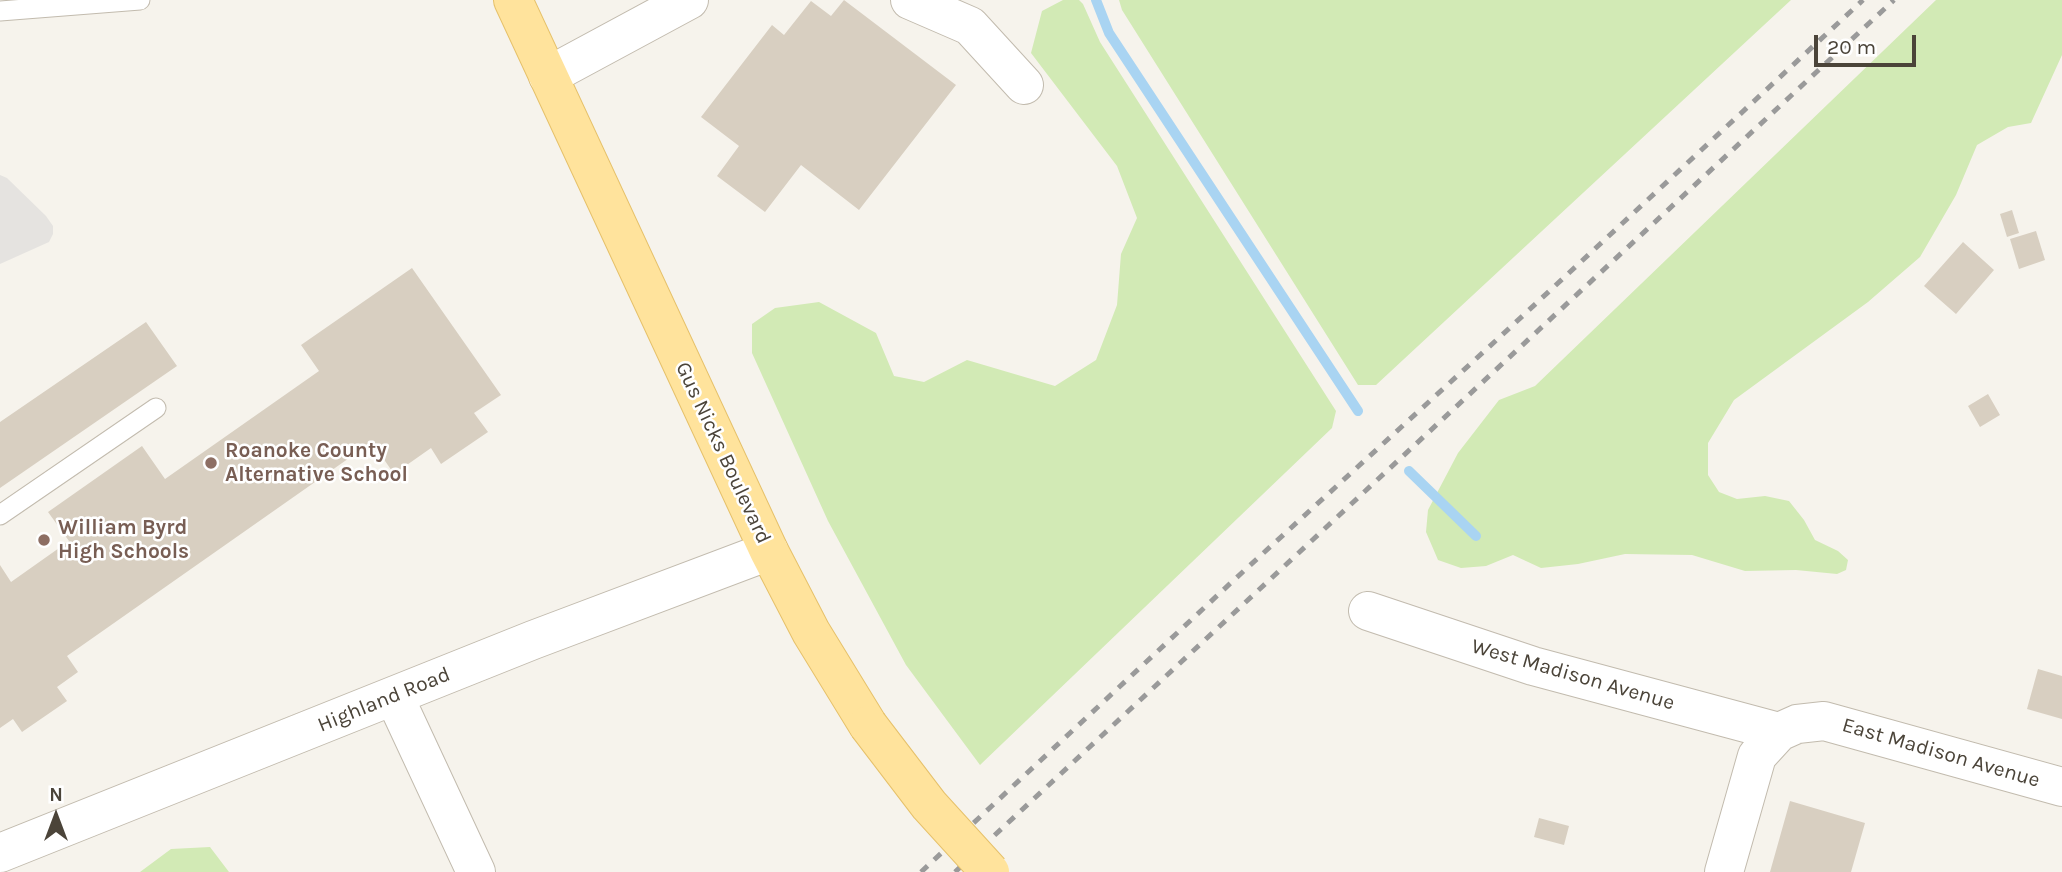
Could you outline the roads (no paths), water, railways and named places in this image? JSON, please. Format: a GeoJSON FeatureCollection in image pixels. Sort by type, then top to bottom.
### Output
{"type":"FeatureCollection","features":[{"type":"Feature","properties":{"kind":"main road","name":"Gus Nicks Boulevard"},"geometry":{"type":"LineString","coordinates":[[513,0],[769,551],[811,632],[868,725],[929,805],[990,872]]}},
{"type":"Feature","properties":{"kind":"street"},"geometry":{"type":"LineString","coordinates":[[548,76],[690,0]]}},
{"type":"Feature","properties":{"kind":"street"},"geometry":{"type":"LineString","coordinates":[[910,0],[970,26],[1024,85]]}},
{"type":"Feature","properties":{"kind":"street","name":"Highland Road"},"geometry":{"type":"LineString","coordinates":[[0,853],[533,640],[769,551]]}},
{"type":"Feature","properties":{"kind":"street","name":"West Madison Avenue"},"geometry":{"type":"LineString","coordinates":[[1368,611],[1533,666],[1779,732]]}},
{"type":"Feature","properties":{"kind":"street"},"geometry":{"type":"LineString","coordinates":[[394,696],[476,872]]}},
{"type":"Feature","properties":{"kind":"street","name":"East Madison Avenue"},"geometry":{"type":"LineString","coordinates":[[1779,732],[1797,724],[1824,720],[2062,787]]}},
{"type":"Feature","properties":{"kind":"street"},"geometry":{"type":"LineString","coordinates":[[1724,872],[1757,756],[1779,732]]}},
{"type":"Feature","properties":{"kind":"lane"},"geometry":{"type":"LineString","coordinates":[[0,11],[141,0]]}},
{"type":"Feature","properties":{"kind":"lane"},"geometry":{"type":"LineString","coordinates":[[0,514],[156,408]]}},
{"type":"Feature","properties":{"kind":"waterway"},"geometry":{"type":"LineString","coordinates":[[1096,0],[1109,33],[1358,411]]}},
{"type":"Feature","properties":{"kind":"waterway"},"geometry":{"type":"LineString","coordinates":[[1409,471],[1476,536]]}},
{"type":"Feature","properties":{"kind":"railway"},"geometry":{"type":"LineString","coordinates":[[921,872],[1863,0]]}},
{"type":"Feature","properties":{"kind":"railway"},"geometry":{"type":"LineString","coordinates":[[955,872],[1894,0]]}},
{"type":"Feature","properties":{"kind":"place","name":"Roanoke County Alternative School"},"geometry":{"type":"Point","coordinates":[211,463]}},
{"type":"Feature","properties":{"kind":"place","name":"William Byrd High Schools"},"geometry":{"type":"Point","coordinates":[44,540]}}]}
